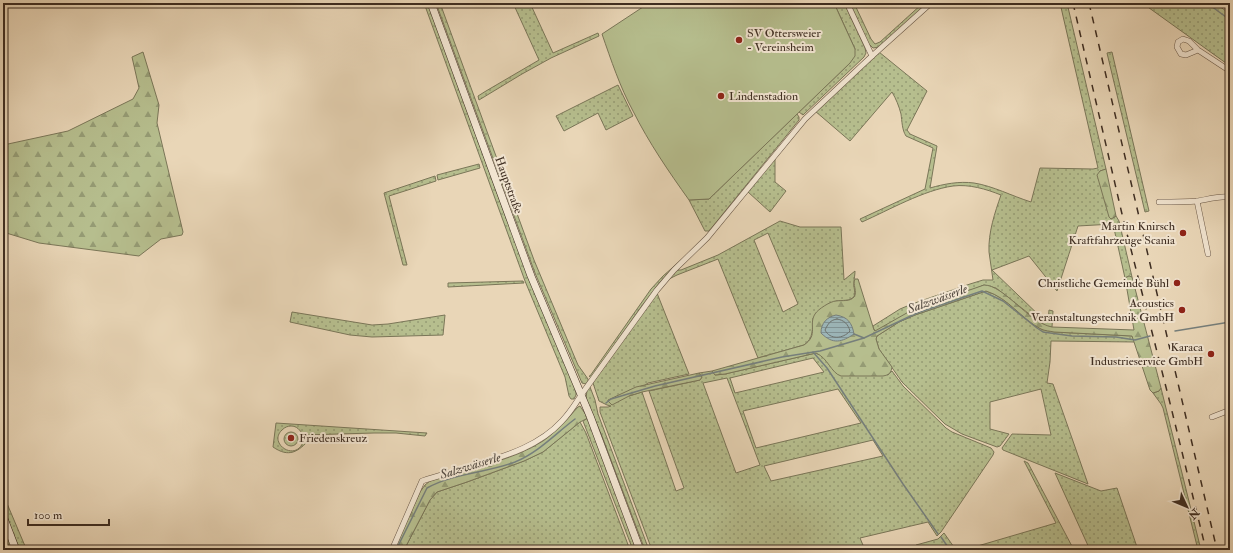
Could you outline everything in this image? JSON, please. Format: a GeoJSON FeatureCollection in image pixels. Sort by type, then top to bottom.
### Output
{"type":"FeatureCollection","features":[{"type":"Feature","properties":{"kind":"street","name":"Hauptstraße"},"geometry":{"type":"LineString","coordinates":[[431,3],[529,268],[581,395],[640,550]]}},
{"type":"Feature","properties":{"kind":"street"},"geometry":{"type":"LineString","coordinates":[[847,3],[872,56]]}},
{"type":"Feature","properties":{"kind":"street"},"geometry":{"type":"LineString","coordinates":[[392,550],[422,481],[503,457],[526,448],[548,434],[562,422],[643,308],[674,270],[707,238],[805,120],[872,56],[931,3]]}},
{"type":"Feature","properties":{"kind":"street"},"geometry":{"type":"LineString","coordinates":[[1198,50],[1230,71]]}},
{"type":"Feature","properties":{"kind":"street"},"geometry":{"type":"LineString","coordinates":[[1159,202],[1175,203],[1230,197]]}},
{"type":"Feature","properties":{"kind":"street"},"geometry":{"type":"LineString","coordinates":[[1197,201],[1208,254]]}},
{"type":"Feature","properties":{"kind":"street"},"geometry":{"type":"LineString","coordinates":[[1212,417],[1230,410]]}},
{"type":"Feature","properties":{"kind":"street"},"geometry":{"type":"LineString","coordinates":[[3,516],[16,550]]}},
{"type":"Feature","properties":{"kind":"green space"},"geometry":{"type":"Polygon","coordinates":[[[424,3],[428,3],[505,215],[576,390],[574,399],[571,399],[569,396],[565,377],[525,281],[424,3]]]}},
{"type":"Feature","properties":{"kind":"green space"},"geometry":{"type":"Polygon","coordinates":[[[436,3],[440,3],[534,260],[578,365],[588,379],[586,384],[582,383],[535,273],[436,3]]]}},
{"type":"Feature","properties":{"kind":"green space"},"geometry":{"type":"Polygon","coordinates":[[[513,3],[530,3],[553,53],[598,33],[599,36],[551,58],[479,100],[478,96],[539,60],[513,3]]]}},
{"type":"Feature","properties":{"kind":"green space","name":"Lindenstadion"},"geometry":{"type":"Polygon","coordinates":[[[649,3],[834,3],[855,49],[855,56],[850,63],[709,199],[689,200],[639,123],[620,83],[602,34],[649,3]]]}},
{"type":"Feature","properties":{"kind":"green space"},"geometry":{"type":"Polygon","coordinates":[[[834,3],[844,3],[866,53],[864,57],[803,115],[799,112],[850,63],[855,49],[834,3]]]}},
{"type":"Feature","properties":{"kind":"green space"},"geometry":{"type":"Polygon","coordinates":[[[850,3],[854,3],[871,39],[875,44],[880,42],[923,3],[929,3],[879,47],[873,48],[868,43],[850,3]]]}},
{"type":"Feature","properties":{"kind":"green space"},"geometry":{"type":"Polygon","coordinates":[[[1060,3],[1067,3],[1106,169],[1100,171],[1111,219],[1116,216],[1119,221],[1132,277],[1129,276],[1125,278],[1113,224],[1078,226],[1057,291],[1029,256],[992,270],[1045,321],[1048,322],[1049,310],[1053,311],[1052,327],[1046,326],[996,288],[984,285],[876,331],[874,330],[873,326],[900,309],[970,284],[983,280],[993,280],[989,245],[994,215],[1001,195],[965,186],[942,188],[895,206],[862,222],[860,219],[925,189],[933,148],[906,136],[901,114],[892,92],[850,141],[815,111],[879,52],[927,91],[907,130],[910,134],[937,146],[930,188],[952,183],[974,183],[981,184],[1031,202],[1040,168],[1098,168],[1060,3]]]}},
{"type":"Feature","properties":{"kind":"green space"},"geometry":{"type":"Polygon","coordinates":[[[1144,3],[1215,3],[1230,14],[1230,66],[1145,5],[1144,3]]]}},
{"type":"Feature","properties":{"kind":"green space"},"geometry":{"type":"Polygon","coordinates":[[[143,52],[159,105],[157,123],[183,232],[182,235],[161,239],[139,256],[39,243],[3,232],[3,144],[68,131],[133,99],[139,88],[132,57],[143,52]]]}},
{"type":"Feature","properties":{"kind":"green space"},"geometry":{"type":"Polygon","coordinates":[[[1112,52],[1149,211],[1145,212],[1107,53],[1112,52]]]}},
{"type":"Feature","properties":{"kind":"green space"},"geometry":{"type":"Polygon","coordinates":[[[618,85],[633,116],[606,130],[598,113],[564,131],[556,116],[618,85]]]}},
{"type":"Feature","properties":{"kind":"green space"},"geometry":{"type":"Polygon","coordinates":[[[797,114],[799,120],[709,231],[705,231],[689,200],[709,199],[797,114]]]}},
{"type":"Feature","properties":{"kind":"green space"},"geometry":{"type":"Polygon","coordinates":[[[775,158],[775,182],[786,191],[770,212],[748,192],[775,158]]]}},
{"type":"Feature","properties":{"kind":"green space"},"geometry":{"type":"Polygon","coordinates":[[[479,164],[480,168],[438,180],[437,175],[479,164]]]}},
{"type":"Feature","properties":{"kind":"green space"},"geometry":{"type":"Polygon","coordinates":[[[1106,169],[1116,216],[1111,219],[1109,217],[1097,175],[1100,171],[1106,169]]]}},
{"type":"Feature","properties":{"kind":"green space"},"geometry":{"type":"Polygon","coordinates":[[[435,176],[436,181],[389,196],[407,265],[403,265],[384,193],[435,176]]]}},
{"type":"Feature","properties":{"kind":"green space"},"geometry":{"type":"Polygon","coordinates":[[[780,221],[800,227],[841,227],[844,280],[855,271],[854,297],[849,300],[836,301],[813,318],[811,336],[804,345],[758,358],[718,259],[667,280],[676,270],[681,270],[718,255],[780,221]],[[768,233],[754,240],[783,312],[798,304],[768,233]]]}},
{"type":"Feature","properties":{"kind":"green space"},"geometry":{"type":"Polygon","coordinates":[[[680,261],[660,282],[591,378],[589,376],[651,289],[680,261]]]}},
{"type":"Feature","properties":{"kind":"green space"},"geometry":{"type":"Polygon","coordinates":[[[1129,276],[1132,277],[1161,388],[1159,391],[1153,393],[1150,390],[1132,336],[1054,332],[1044,330],[1027,320],[1001,298],[986,291],[915,315],[899,322],[877,336],[876,339],[879,349],[892,367],[891,371],[885,376],[841,376],[835,372],[824,358],[816,353],[725,374],[715,375],[712,371],[804,345],[811,337],[812,322],[815,314],[831,302],[852,299],[855,295],[855,279],[858,279],[875,331],[912,310],[984,285],[1000,291],[1034,319],[1052,327],[1134,330],[1125,278],[1129,276]]]}},
{"type":"Feature","properties":{"kind":"green space"},"geometry":{"type":"Polygon","coordinates":[[[523,281],[524,283],[448,287],[448,283],[523,281]]]}},
{"type":"Feature","properties":{"kind":"green space"},"geometry":{"type":"Polygon","coordinates":[[[986,291],[1001,298],[1027,320],[1044,330],[1054,332],[1132,336],[1135,342],[1051,341],[1047,383],[1053,384],[1088,484],[1003,450],[1002,448],[1012,434],[1051,435],[1041,389],[990,402],[990,429],[1009,434],[1000,446],[997,447],[962,434],[945,424],[902,382],[879,349],[876,339],[877,336],[899,322],[915,315],[986,291]]]}},
{"type":"Feature","properties":{"kind":"green space"},"geometry":{"type":"Polygon","coordinates":[[[657,293],[689,374],[648,383],[629,396],[642,392],[676,491],[684,488],[649,391],[700,380],[702,377],[699,373],[712,371],[715,375],[725,374],[816,353],[822,355],[826,359],[888,375],[892,371],[903,386],[946,428],[952,432],[991,448],[994,452],[937,536],[928,522],[860,538],[865,550],[652,550],[600,412],[600,407],[611,406],[599,401],[593,383],[657,293]],[[813,358],[730,378],[735,393],[824,372],[813,358]],[[727,378],[703,383],[736,473],[760,465],[727,378]],[[838,389],[743,411],[756,448],[861,423],[838,389]],[[873,440],[764,466],[771,481],[883,456],[873,440]]]}},
{"type":"Feature","properties":{"kind":"green space"},"geometry":{"type":"Polygon","coordinates":[[[292,312],[372,325],[445,315],[443,335],[372,337],[350,335],[290,322],[292,312]]]}},
{"type":"Feature","properties":{"kind":"green space"},"geometry":{"type":"Polygon","coordinates":[[[699,373],[702,377],[700,380],[642,392],[629,396],[612,405],[608,401],[636,387],[699,373]]]}},
{"type":"Feature","properties":{"kind":"green space"},"geometry":{"type":"Polygon","coordinates":[[[590,387],[598,414],[649,550],[645,550],[602,436],[586,399],[587,390],[590,387]]]}},
{"type":"Feature","properties":{"kind":"green space"},"geometry":{"type":"Polygon","coordinates":[[[1161,388],[1201,550],[1198,550],[1163,408],[1153,393],[1159,391],[1161,388]]]}},
{"type":"Feature","properties":{"kind":"green space"},"geometry":{"type":"Polygon","coordinates":[[[580,406],[588,418],[580,422],[543,452],[524,461],[437,492],[430,500],[404,550],[394,550],[420,492],[430,481],[492,463],[532,448],[552,434],[580,406]]]}},
{"type":"Feature","properties":{"kind":"green space"},"geometry":{"type":"Polygon","coordinates":[[[588,418],[638,550],[633,550],[583,421],[588,418]]]}},
{"type":"Feature","properties":{"kind":"green space"},"geometry":{"type":"Polygon","coordinates":[[[580,422],[586,433],[630,550],[404,550],[430,500],[437,492],[524,461],[543,452],[580,422]]]}},
{"type":"Feature","properties":{"kind":"green space"},"geometry":{"type":"Polygon","coordinates":[[[276,423],[427,433],[425,436],[396,433],[303,435],[297,428],[289,426],[285,427],[278,435],[278,441],[285,449],[290,451],[296,450],[301,446],[304,439],[310,439],[297,450],[289,453],[273,447],[276,423]]]}},
{"type":"Feature","properties":{"kind":"green space"},"geometry":{"type":"Polygon","coordinates":[[[291,432],[296,434],[298,439],[296,444],[291,446],[286,444],[284,439],[286,434],[291,432]]]}},
{"type":"Feature","properties":{"kind":"green space"},"geometry":{"type":"Polygon","coordinates":[[[1024,461],[1028,463],[1074,550],[964,550],[1056,523],[1024,461]]]}},
{"type":"Feature","properties":{"kind":"green space"},"geometry":{"type":"Polygon","coordinates":[[[1055,473],[1101,491],[1117,488],[1138,550],[1090,550],[1055,473]]]}},
{"type":"Feature","properties":{"kind":"green space"},"geometry":{"type":"Polygon","coordinates":[[[3,494],[28,550],[20,550],[3,508],[3,494]]]}},
{"type":"Feature","properties":{"kind":"green space"},"geometry":{"type":"Polygon","coordinates":[[[3,528],[5,528],[13,550],[3,550],[3,528]]]}},
{"type":"Feature","properties":{"kind":"green space"},"geometry":{"type":"Polygon","coordinates":[[[944,533],[956,550],[917,550],[916,545],[938,539],[944,533]]]}},
{"type":"Feature","properties":{"kind":"water"},"geometry":{"type":"Polygon","coordinates":[[[836,315],[844,317],[849,321],[854,334],[845,339],[834,341],[825,337],[821,333],[822,326],[825,321],[836,315]]]}},
{"type":"Feature","properties":{"kind":"waterway","name":"Salzwässerle"},"geometry":{"type":"LineString","coordinates":[[994,3],[1001,3]]}},
{"type":"Feature","properties":{"kind":"waterway","name":"Salzwässerle"},"geometry":{"type":"LineString","coordinates":[[1207,3],[1230,20]]}},
{"type":"Feature","properties":{"kind":"waterway","name":"Salzwässerle"},"geometry":{"type":"LineString","coordinates":[[606,403],[611,399],[655,386],[782,357],[820,351],[864,338],[917,313],[982,291],[1003,301],[1043,332],[1072,336],[1116,337],[1135,340],[1150,336]]}},
{"type":"Feature","properties":{"kind":"waterway","name":"Salzwässerle"},"geometry":{"type":"LineString","coordinates":[[1175,331],[1230,322]]}},
{"type":"Feature","properties":{"kind":"waterway","name":"Salzwässerle"},"geometry":{"type":"LineString","coordinates":[[854,334],[864,338]]}},
{"type":"Feature","properties":{"kind":"waterway","name":"Salzwässerle"},"geometry":{"type":"LineString","coordinates":[[813,352],[827,368],[903,484],[938,534]]}},
{"type":"Feature","properties":{"kind":"waterway","name":"Salzwässerle"},"geometry":{"type":"LineString","coordinates":[[396,550],[427,488],[448,479],[504,466],[524,458],[575,419]]}},
{"type":"Feature","properties":{"kind":"waterway","name":"Salzwässerle"},"geometry":{"type":"LineString","coordinates":[[941,537],[950,550]]}},
{"type":"Feature","properties":{"kind":"railway"},"geometry":{"type":"LineString","coordinates":[[1073,3],[1122,214],[1206,550]]}},
{"type":"Feature","properties":{"kind":"railway"},"geometry":{"type":"LineString","coordinates":[[1089,3],[1217,550]]}},
{"type":"Feature","properties":{"kind":"place","name":"SV Ottersweier - Vereinsheim"},"geometry":{"type":"Point","coordinates":[739,40]}},
{"type":"Feature","properties":{"kind":"place","name":"Lindenstadion"},"geometry":{"type":"Point","coordinates":[721,96]}},
{"type":"Feature","properties":{"kind":"place","name":"Martin Knirsch Kraftfahrzeuge Scania"},"geometry":{"type":"Point","coordinates":[1183,233]}},
{"type":"Feature","properties":{"kind":"place","name":"Christliche Gemeinde Bühl"},"geometry":{"type":"Point","coordinates":[1177,283]}},
{"type":"Feature","properties":{"kind":"place","name":"Acoustics Veranstaltungstechnik GmbH"},"geometry":{"type":"Point","coordinates":[1182,310]}},
{"type":"Feature","properties":{"kind":"place","name":"Karaca Industrieservice GmbH"},"geometry":{"type":"Point","coordinates":[1211,354]}},
{"type":"Feature","properties":{"kind":"place","name":"Friedenskreuz"},"geometry":{"type":"Point","coordinates":[291,438]}}]}
